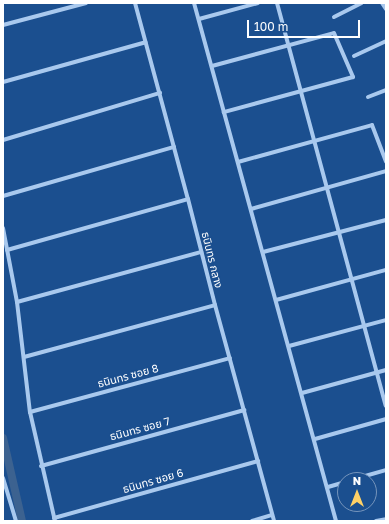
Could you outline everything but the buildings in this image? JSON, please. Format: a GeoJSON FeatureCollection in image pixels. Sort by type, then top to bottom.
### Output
{"type":"FeatureCollection","features":[{"type":"Feature","properties":{"kind":"street"},"geometry":{"type":"LineString","coordinates":[[3,25],[86,3]]}},
{"type":"Feature","properties":{"kind":"street","name":"ธนินทร กลาง"},"geometry":{"type":"LineString","coordinates":[[135,3],[188,199],[214,306],[230,358],[274,521]]}},
{"type":"Feature","properties":{"kind":"street"},"geometry":{"type":"LineString","coordinates":[[194,3],[328,486],[336,521]]}},
{"type":"Feature","properties":{"kind":"street"},"geometry":{"type":"LineString","coordinates":[[199,19],[258,3]]}},
{"type":"Feature","properties":{"kind":"street"},"geometry":{"type":"LineString","coordinates":[[276,3],[386,406]]}},
{"type":"Feature","properties":{"kind":"street"},"geometry":{"type":"LineString","coordinates":[[334,17],[362,3]]}},
{"type":"Feature","properties":{"kind":"street"},"geometry":{"type":"LineString","coordinates":[[382,3],[386,9]]}},
{"type":"Feature","properties":{"kind":"street"},"geometry":{"type":"LineString","coordinates":[[212,66],[334,33],[352,77],[224,112]]}},
{"type":"Feature","properties":{"kind":"street"},"geometry":{"type":"LineString","coordinates":[[354,56],[386,41]]}},
{"type":"Feature","properties":{"kind":"street"},"geometry":{"type":"LineString","coordinates":[[3,82],[146,42]]}},
{"type":"Feature","properties":{"kind":"street"},"geometry":{"type":"LineString","coordinates":[[368,97],[386,91]]}},
{"type":"Feature","properties":{"kind":"street"},"geometry":{"type":"LineString","coordinates":[[3,140],[160,93]]}},
{"type":"Feature","properties":{"kind":"street"},"geometry":{"type":"LineString","coordinates":[[238,162],[372,125],[386,161]]}},
{"type":"Feature","properties":{"kind":"street"},"geometry":{"type":"LineString","coordinates":[[3,196],[174,147]]}},
{"type":"Feature","properties":{"kind":"street"},"geometry":{"type":"LineString","coordinates":[[251,209],[386,171]]}},
{"type":"Feature","properties":{"kind":"street"},"geometry":{"type":"LineString","coordinates":[[6,250],[188,199]]}},
{"type":"Feature","properties":{"kind":"street"},"geometry":{"type":"LineString","coordinates":[[263,252],[386,220]]}},
{"type":"Feature","properties":{"kind":"street"},"geometry":{"type":"LineString","coordinates":[[3,228],[17,302],[30,412],[54,520]]}},
{"type":"Feature","properties":{"kind":"street"},"geometry":{"type":"LineString","coordinates":[[17,302],[201,252]]}},
{"type":"Feature","properties":{"kind":"street"},"geometry":{"type":"LineString","coordinates":[[276,300],[386,270]]}},
{"type":"Feature","properties":{"kind":"street"},"geometry":{"type":"LineString","coordinates":[[24,357],[214,306]]}},
{"type":"Feature","properties":{"kind":"street"},"geometry":{"type":"LineString","coordinates":[[289,346],[386,320]]}},
{"type":"Feature","properties":{"kind":"street","name":"ธนินทร ซอย 8"},"geometry":{"type":"LineString","coordinates":[[30,412],[230,358]]}},
{"type":"Feature","properties":{"kind":"street"},"geometry":{"type":"LineString","coordinates":[[302,393],[386,370]]}},
{"type":"Feature","properties":{"kind":"street","name":"ธนินทร ซอย 7"},"geometry":{"type":"LineString","coordinates":[[41,466],[244,410]]}},
{"type":"Feature","properties":{"kind":"street"},"geometry":{"type":"LineString","coordinates":[[315,439],[386,419]]}},
{"type":"Feature","properties":{"kind":"street","name":"ธนินทร ซอย 6"},"geometry":{"type":"LineString","coordinates":[[54,520],[258,461]]}},
{"type":"Feature","properties":{"kind":"street"},"geometry":{"type":"LineString","coordinates":[[3,478],[16,521]]}},
{"type":"Feature","properties":{"kind":"street"},"geometry":{"type":"LineString","coordinates":[[328,486],[337,484]]}},
{"type":"Feature","properties":{"kind":"street"},"geometry":{"type":"LineString","coordinates":[[252,521],[272,516]]}},
{"type":"Feature","properties":{"kind":"street"},"geometry":{"type":"LineString","coordinates":[[376,521],[386,519]]}},
{"type":"Feature","properties":{"kind":"waterway"},"geometry":{"type":"LineString","coordinates":[[3,438],[22,521]]}}]}
